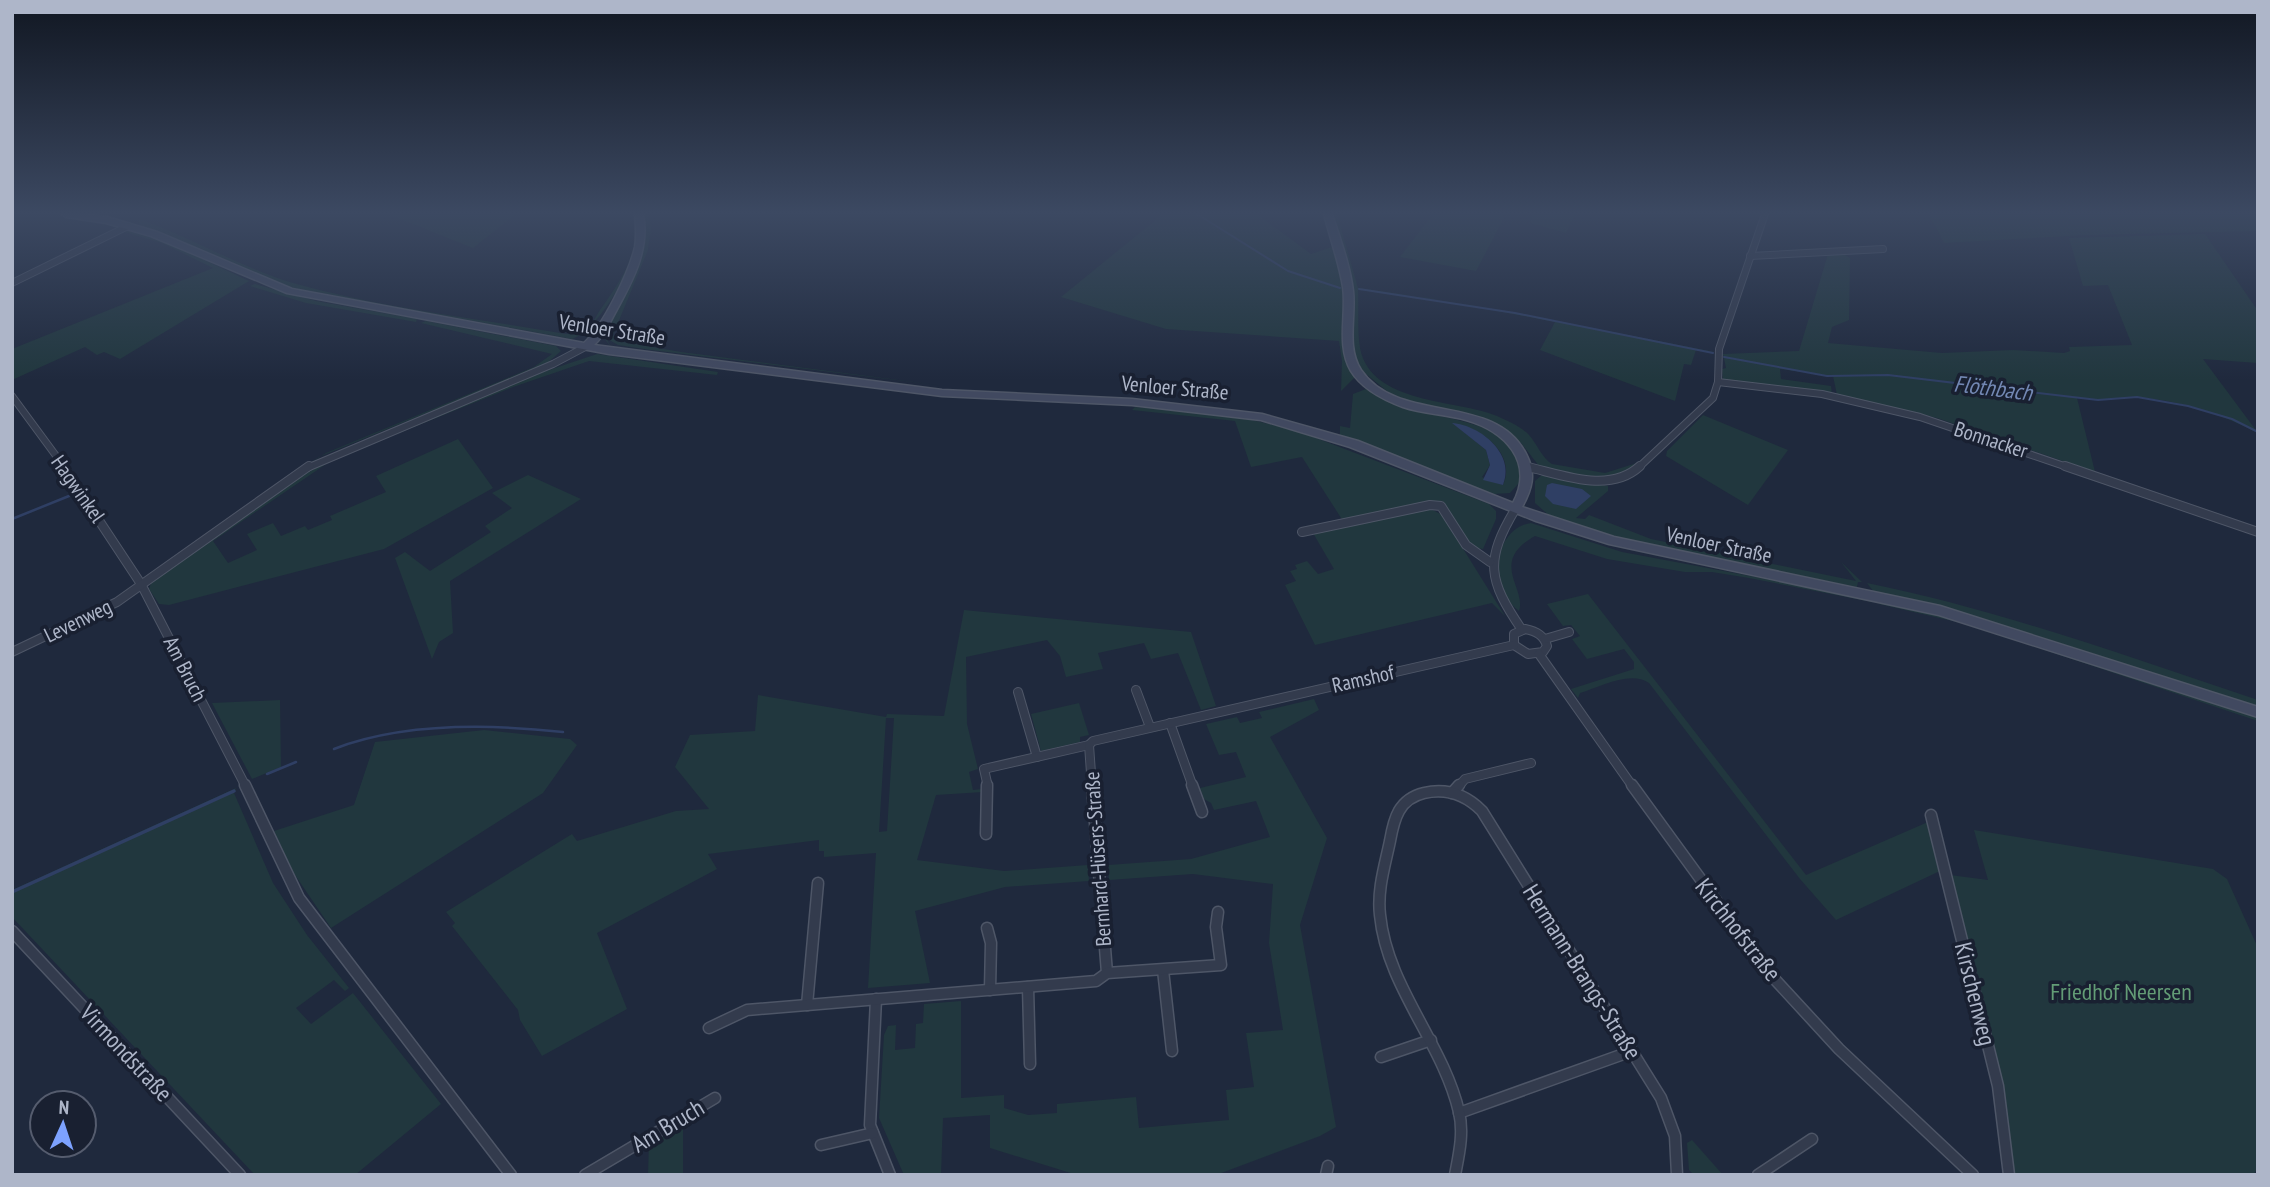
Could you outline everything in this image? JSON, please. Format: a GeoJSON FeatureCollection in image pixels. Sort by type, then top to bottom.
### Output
{"type":"FeatureCollection","features":[{"type":"Feature","properties":{"kind":"main road","name":"Venloer Straße"},"geometry":{"type":"LineString","coordinates":[[236,269],[290,291],[587,346],[942,393],[1132,402],[1262,418],[1354,444],[1556,524],[1657,552],[1940,611],[2258,712]]}},
{"type":"Feature","properties":{"kind":"main road"},"geometry":{"type":"LineString","coordinates":[[587,346],[597,337],[630,269]]}},
{"type":"Feature","properties":{"kind":"main road"},"geometry":{"type":"LineString","coordinates":[[1342,269],[1348,291],[1349,355],[1356,370],[1381,392],[1407,404],[1488,424],[1514,443],[1528,467],[1528,483],[1516,508]]}},
{"type":"Feature","properties":{"kind":"street"},"geometry":{"type":"LineString","coordinates":[[12,282],[38,269]]}},
{"type":"Feature","properties":{"kind":"street"},"geometry":{"type":"LineString","coordinates":[[1528,467],[1597,482],[1628,477],[1703,409],[1713,398],[1718,382],[1717,354],[1745,269]]}},
{"type":"Feature","properties":{"kind":"street"},"geometry":{"type":"LineString","coordinates":[[141,584],[311,465],[553,364],[587,346]]}},
{"type":"Feature","properties":{"kind":"street","name":"Bonnacker"},"geometry":{"type":"LineString","coordinates":[[1718,382],[1822,394],[1920,417],[2257,531]]}},
{"type":"Feature","properties":{"kind":"street","name":"Hagwinkel"},"geometry":{"type":"LineString","coordinates":[[12,396],[80,489],[141,584]]}},
{"type":"Feature","properties":{"kind":"street"},"geometry":{"type":"LineString","coordinates":[[1302,532],[1430,505],[1441,506],[1466,545],[1490,562]]}},
{"type":"Feature","properties":{"kind":"street"},"geometry":{"type":"LineString","coordinates":[[1516,508],[1490,562],[1490,576],[1499,597],[1522,630]]}},
{"type":"Feature","properties":{"kind":"street","name":"Levenweg"},"geometry":{"type":"LineString","coordinates":[[12,652],[108,607],[141,584]]}},
{"type":"Feature","properties":{"kind":"street","name":"Am Bruch"},"geometry":{"type":"LineString","coordinates":[[141,584],[246,787],[299,898],[511,1175]]}},
{"type":"Feature","properties":{"kind":"street"},"geometry":{"type":"LineString","coordinates":[[1522,630],[1534,631],[1545,639],[1547,646],[1539,654],[1522,652],[1514,645],[1512,638],[1522,630]]}},
{"type":"Feature","properties":{"kind":"street"},"geometry":{"type":"LineString","coordinates":[[1545,639],[1569,632]]}},
{"type":"Feature","properties":{"kind":"street","name":"Ramshof"},"geometry":{"type":"LineString","coordinates":[[1212,713],[1514,645]]}},
{"type":"Feature","properties":{"kind":"street","name":"Kirchhofstraße"},"geometry":{"type":"LineString","coordinates":[[1539,654],[1721,911],[1769,973],[1839,1049],[1973,1175]]}},
{"type":"Feature","properties":{"kind":"street"},"geometry":{"type":"LineString","coordinates":[[1136,690],[1150,727]]}},
{"type":"Feature","properties":{"kind":"street"},"geometry":{"type":"LineString","coordinates":[[1018,692],[1037,757]]}},
{"type":"Feature","properties":{"kind":"street","name":"Bernhard-Hüsers-Straße"},"geometry":{"type":"LineString","coordinates":[[986,834],[989,793],[984,769],[1089,745],[1093,740],[1212,713]]}},
{"type":"Feature","properties":{"kind":"street"},"geometry":{"type":"LineString","coordinates":[[1170,723],[1202,812]]}},
{"type":"Feature","properties":{"kind":"street","name":"Bernhard-Hüsers-Straße"},"geometry":{"type":"LineString","coordinates":[[1089,745],[1107,974]]}},
{"type":"Feature","properties":{"kind":"street"},"geometry":{"type":"LineString","coordinates":[[1455,1175],[1461,1142],[1459,1114],[1431,1040],[1393,964],[1380,923],[1380,889],[1395,814],[1402,801],[1424,793],[1452,793],[1465,779],[1531,764]]}},
{"type":"Feature","properties":{"kind":"street","name":"Hermann-Brangs-Straße"},"geometry":{"type":"LineString","coordinates":[[1452,793],[1469,799],[1482,811],[1661,1098],[1675,1136],[1680,1174]]}},
{"type":"Feature","properties":{"kind":"street","name":"Kirschenweg"},"geometry":{"type":"LineString","coordinates":[[1931,815],[1998,1086],[2010,1175]]}},
{"type":"Feature","properties":{"kind":"street"},"geometry":{"type":"LineString","coordinates":[[807,1005],[818,883]]}},
{"type":"Feature","properties":{"kind":"street"},"geometry":{"type":"LineString","coordinates":[[709,1028],[747,1010],[1096,981],[1107,974],[1220,965],[1216,927],[1218,912]]}},
{"type":"Feature","properties":{"kind":"street"},"geometry":{"type":"LineString","coordinates":[[987,928],[991,943],[990,990]]}},
{"type":"Feature","properties":{"kind":"street","name":"Virmondstraße"},"geometry":{"type":"LineString","coordinates":[[12,931],[240,1175]]}},
{"type":"Feature","properties":{"kind":"street"},"geometry":{"type":"LineString","coordinates":[[1163,970],[1172,1051]]}},
{"type":"Feature","properties":{"kind":"street"},"geometry":{"type":"LineString","coordinates":[[1028,987],[1030,1064]]}},
{"type":"Feature","properties":{"kind":"street"},"geometry":{"type":"LineString","coordinates":[[876,999],[870,1125],[890,1175]]}},
{"type":"Feature","properties":{"kind":"street"},"geometry":{"type":"LineString","coordinates":[[1381,1057],[1431,1040]]}},
{"type":"Feature","properties":{"kind":"street"},"geometry":{"type":"LineString","coordinates":[[1459,1114],[1632,1051]]}},
{"type":"Feature","properties":{"kind":"street","name":"Am Bruch"},"geometry":{"type":"LineString","coordinates":[[585,1175],[715,1098]]}},
{"type":"Feature","properties":{"kind":"street"},"geometry":{"type":"LineString","coordinates":[[821,1145],[873,1133]]}},
{"type":"Feature","properties":{"kind":"street"},"geometry":{"type":"LineString","coordinates":[[1758,1175],[1812,1139]]}},
{"type":"Feature","properties":{"kind":"green space"},"geometry":{"type":"Polygon","coordinates":[[[210,269],[224,269],[249,281],[120,359],[104,352],[97,355],[85,347],[12,380],[12,349],[210,269]]]}},
{"type":"Feature","properties":{"kind":"green space"},"geometry":{"type":"Polygon","coordinates":[[[247,269],[256,269],[326,292],[394,306],[566,334],[580,332],[590,325],[628,269],[610,302],[597,319],[584,332],[572,339],[293,288],[247,269]]]}},
{"type":"Feature","properties":{"kind":"green space"},"geometry":{"type":"Polygon","coordinates":[[[633,269],[640,269],[613,335],[618,341],[681,352],[945,386],[651,350],[618,345],[606,338],[611,347],[604,338],[633,269]]]}},
{"type":"Feature","properties":{"kind":"green space"},"geometry":{"type":"Polygon","coordinates":[[[1095,269],[1339,269],[1344,289],[1344,357],[1355,377],[1341,391],[1342,361],[1339,341],[1166,329],[1061,297],[1095,269]]]}},
{"type":"Feature","properties":{"kind":"green space"},"geometry":{"type":"Polygon","coordinates":[[[1342,269],[1353,269],[1358,288],[1412,296],[1358,289],[1360,348],[1367,367],[1380,380],[1418,397],[1480,411],[1510,422],[1529,435],[1552,464],[1605,473],[1640,462],[1629,472],[1597,480],[1539,466],[1521,443],[1488,420],[1408,401],[1388,392],[1360,369],[1352,354],[1342,269]]]}},
{"type":"Feature","properties":{"kind":"green space"},"geometry":{"type":"Polygon","coordinates":[[[1823,269],[1850,269],[1849,320],[1832,327],[1828,343],[1942,353],[2013,350],[2064,353],[2070,351],[2069,347],[2132,345],[2108,285],[2083,286],[2078,269],[2229,269],[2258,311],[2258,363],[2203,359],[2258,433],[2215,414],[2168,401],[2077,398],[2095,472],[1937,418],[1837,395],[1833,376],[1780,369],[1781,379],[1831,386],[1832,394],[1723,381],[1722,369],[1726,368],[1723,354],[1799,351],[1823,269]]]}},
{"type":"Feature","properties":{"kind":"green space"},"geometry":{"type":"Polygon","coordinates":[[[255,284],[316,301],[417,319],[416,322],[306,303],[250,286],[255,284]]]}},
{"type":"Feature","properties":{"kind":"green space"},"geometry":{"type":"Polygon","coordinates":[[[1446,301],[1715,352],[1696,350],[1691,365],[1684,364],[1675,401],[1540,350],[1555,322],[1446,301]]]}},
{"type":"Feature","properties":{"kind":"green space"},"geometry":{"type":"Polygon","coordinates":[[[426,321],[556,346],[561,351],[546,364],[321,456],[534,367],[552,354],[421,323],[426,321]]]}},
{"type":"Feature","properties":{"kind":"green space"},"geometry":{"type":"Polygon","coordinates":[[[597,354],[718,372],[717,375],[589,361],[513,387],[332,460],[213,541],[228,563],[257,550],[247,534],[273,523],[281,536],[305,526],[308,530],[332,520],[330,516],[386,492],[376,476],[458,439],[493,488],[384,549],[169,605],[159,604],[149,589],[152,580],[312,467],[519,380],[597,354]]]}},
{"type":"Feature","properties":{"kind":"green space"},"geometry":{"type":"Polygon","coordinates":[[[1366,389],[1416,410],[1468,423],[1501,437],[1513,448],[1519,463],[1519,483],[1510,493],[1494,494],[1340,436],[1340,426],[1350,428],[1353,394],[1366,389]],[[1454,424],[1486,450],[1490,465],[1482,477],[1503,485],[1506,474],[1501,453],[1485,436],[1454,424]]]}},
{"type":"Feature","properties":{"kind":"green space"},"geometry":{"type":"Polygon","coordinates":[[[1135,407],[1235,416],[1295,430],[1489,504],[1496,511],[1496,519],[1483,549],[1471,547],[1442,501],[1343,521],[1302,457],[1251,467],[1235,421],[1132,410],[1135,407]]]}},
{"type":"Feature","properties":{"kind":"green space"},"geometry":{"type":"Polygon","coordinates":[[[1703,415],[1788,450],[1748,505],[1666,456],[1667,451],[1703,415]]]}},
{"type":"Feature","properties":{"kind":"green space"},"geometry":{"type":"Polygon","coordinates":[[[1543,474],[1608,486],[1608,491],[1576,518],[1585,519],[1589,515],[1651,539],[1856,581],[1841,562],[1862,582],[1858,582],[1857,587],[1646,545],[1552,518],[1535,503],[1535,481],[1543,474]]]}},
{"type":"Feature","properties":{"kind":"green space"},"geometry":{"type":"Polygon","coordinates":[[[528,475],[581,499],[450,581],[453,633],[439,642],[432,659],[395,558],[405,552],[430,571],[491,532],[485,526],[512,508],[492,493],[528,475]]]}},
{"type":"Feature","properties":{"kind":"green space"},"geometry":{"type":"Polygon","coordinates":[[[1431,509],[1442,515],[1505,616],[1492,603],[1315,645],[1285,585],[1296,581],[1290,571],[1297,569],[1295,565],[1307,561],[1318,574],[1334,569],[1313,533],[1431,509]]]}},
{"type":"Feature","properties":{"kind":"green space"},"geometry":{"type":"Polygon","coordinates":[[[1531,523],[1622,552],[1868,598],[1872,602],[1749,578],[1712,572],[1685,572],[1607,559],[1535,536],[1521,546],[1511,565],[1520,602],[1519,611],[1500,589],[1497,562],[1508,537],[1522,525],[1531,523]]]}},
{"type":"Feature","properties":{"kind":"green space"},"geometry":{"type":"Polygon","coordinates":[[[1867,583],[1966,607],[2064,636],[2258,700],[2258,707],[2038,636],[1873,591],[1867,583]]]}},
{"type":"Feature","properties":{"kind":"green space"},"geometry":{"type":"Polygon","coordinates":[[[1588,594],[1806,875],[1928,822],[1940,871],[1836,920],[1800,879],[1649,683],[1641,679],[1624,679],[1580,693],[1578,698],[1571,689],[1634,669],[1634,662],[1624,649],[1587,659],[1572,639],[1580,636],[1571,625],[1563,626],[1547,604],[1588,594]]]}},
{"type":"Feature","properties":{"kind":"green space"},"geometry":{"type":"Polygon","coordinates":[[[1886,602],[1946,617],[2258,716],[2258,721],[1970,625],[1879,604],[1886,602]]]}},
{"type":"Feature","properties":{"kind":"green space"},"geometry":{"type":"Polygon","coordinates":[[[964,610],[1191,632],[1216,706],[1201,710],[1178,653],[1151,659],[1144,643],[1098,653],[1103,669],[1066,677],[1060,656],[1047,640],[966,657],[967,724],[978,769],[969,772],[973,790],[982,789],[983,792],[936,795],[917,860],[1004,871],[1088,865],[1089,881],[1005,887],[915,911],[930,983],[868,988],[876,853],[824,857],[824,851],[819,851],[819,840],[708,854],[717,869],[597,933],[627,1009],[542,1056],[520,1020],[518,1010],[452,926],[455,923],[446,912],[572,834],[577,841],[676,811],[709,809],[675,767],[690,735],[755,731],[758,695],[886,717],[887,714],[944,716],[964,610]],[[886,718],[879,832],[887,831],[894,718],[886,718]]]}},
{"type":"Feature","properties":{"kind":"green space"},"geometry":{"type":"Polygon","coordinates":[[[1314,699],[1319,710],[1270,737],[1327,838],[1300,925],[1336,1127],[1320,1136],[1216,1175],[1077,1175],[990,1148],[990,1115],[943,1118],[941,1175],[904,1175],[879,1118],[884,1035],[888,1026],[896,1025],[895,1050],[915,1048],[916,1024],[923,1023],[924,1004],[961,1001],[961,1098],[1004,1095],[1004,1108],[1028,1115],[1057,1113],[1057,1104],[1136,1097],[1139,1128],[1229,1120],[1226,1090],[1254,1087],[1246,1033],[1283,1030],[1269,943],[1273,884],[1193,874],[1109,880],[1108,865],[1191,859],[1270,837],[1256,801],[1214,810],[1211,803],[1204,799],[1200,788],[1246,777],[1236,752],[1219,755],[1206,724],[1237,717],[1240,723],[1262,718],[1259,712],[1314,699]]]}},
{"type":"Feature","properties":{"kind":"green space"},"geometry":{"type":"Polygon","coordinates":[[[280,700],[281,767],[252,779],[212,703],[280,700]]]}},
{"type":"Feature","properties":{"kind":"green space"},"geometry":{"type":"Polygon","coordinates":[[[1079,703],[1089,735],[1080,737],[1080,742],[1041,751],[1031,714],[1079,703]]]}},
{"type":"Feature","properties":{"kind":"green space"},"geometry":{"type":"Polygon","coordinates":[[[484,730],[570,739],[577,745],[543,793],[331,928],[293,872],[274,831],[354,805],[375,742],[484,730]]]}},
{"type":"Feature","properties":{"kind":"green space"},"geometry":{"type":"Polygon","coordinates":[[[236,788],[234,793],[273,883],[307,935],[349,988],[345,991],[334,980],[296,1008],[311,1024],[353,993],[441,1104],[355,1175],[255,1175],[12,917],[12,890],[236,788]]]}},
{"type":"Feature","properties":{"kind":"green space","name":"Friedhof Neersen"},"geometry":{"type":"Polygon","coordinates":[[[1974,830],[2213,869],[2227,879],[2258,948],[2258,1168],[2253,1175],[2014,1175],[2004,1088],[1950,875],[1988,880],[1974,830]]]}},
{"type":"Feature","properties":{"kind":"green space"},"geometry":{"type":"Polygon","coordinates":[[[683,1120],[683,1175],[648,1175],[649,1141],[683,1120]]]}},
{"type":"Feature","properties":{"kind":"green space"},"geometry":{"type":"Polygon","coordinates":[[[1692,1140],[1723,1175],[1693,1174],[1689,1170],[1687,1143],[1692,1140]]]}},
{"type":"Feature","properties":{"kind":"water"},"geometry":{"type":"Polygon","coordinates":[[[1452,423],[1474,429],[1493,443],[1504,463],[1506,474],[1503,485],[1483,480],[1490,465],[1486,450],[1452,423]]]}},
{"type":"Feature","properties":{"kind":"water"},"geometry":{"type":"Polygon","coordinates":[[[1552,483],[1582,489],[1591,496],[1576,509],[1553,504],[1545,496],[1547,485],[1552,483]]]}},
{"type":"Feature","properties":{"kind":"waterway","name":"Flöthbach"},"geometry":{"type":"LineString","coordinates":[[1285,269],[1340,288]]}},
{"type":"Feature","properties":{"kind":"waterway","name":"Flöthbach"},"geometry":{"type":"LineString","coordinates":[[1359,289],[1515,313],[1713,353]]}},
{"type":"Feature","properties":{"kind":"waterway","name":"Flöthbach"},"geometry":{"type":"LineString","coordinates":[[1724,357],[1827,376],[1888,375],[2098,400],[2137,397],[2188,406],[2232,419],[2258,432]]}},
{"type":"Feature","properties":{"kind":"waterway"},"geometry":{"type":"LineString","coordinates":[[12,519],[69,496]]}},
{"type":"Feature","properties":{"kind":"waterway"},"geometry":{"type":"LineString","coordinates":[[334,749],[389,734],[447,727],[506,727],[563,732]]}},
{"type":"Feature","properties":{"kind":"waterway"},"geometry":{"type":"LineString","coordinates":[[267,774],[296,762]]}},
{"type":"Feature","properties":{"kind":"waterway"},"geometry":{"type":"LineString","coordinates":[[12,892],[234,791]]}}]}
